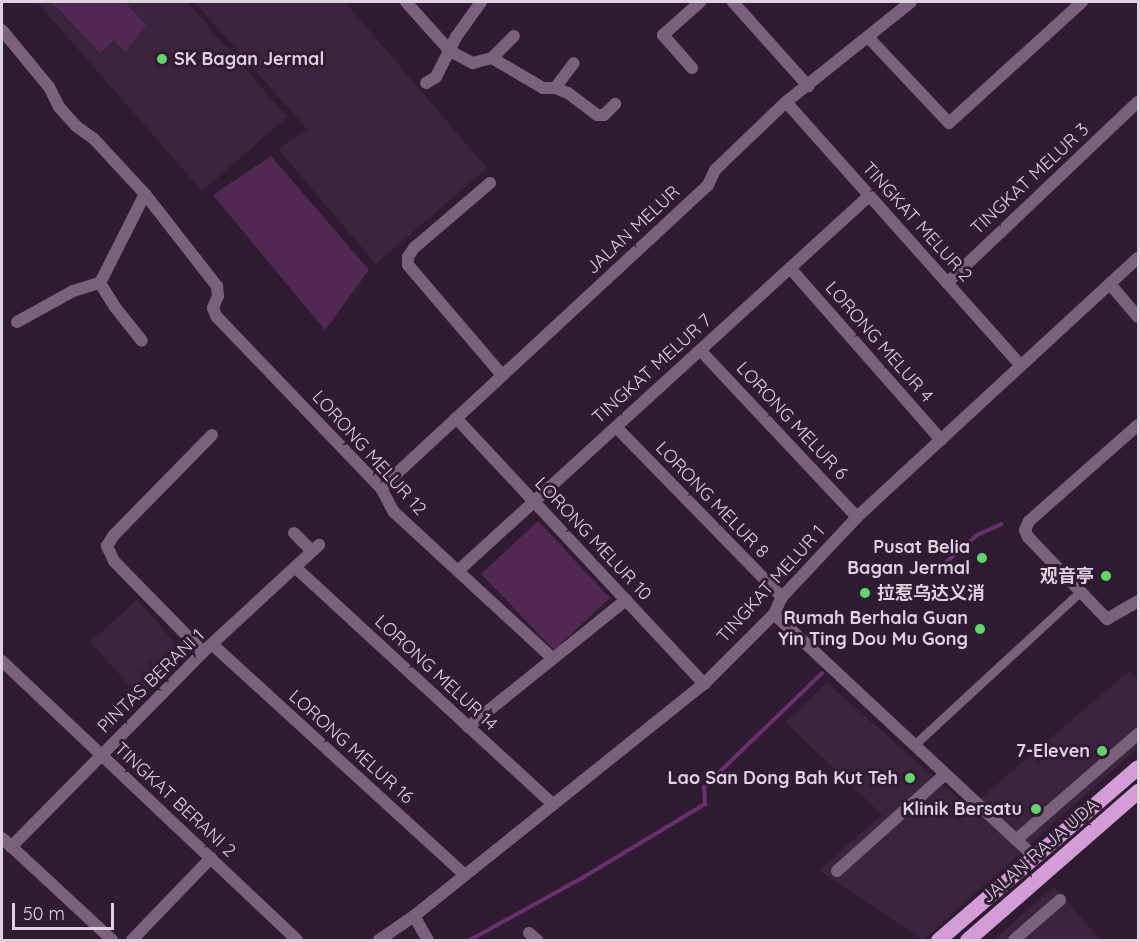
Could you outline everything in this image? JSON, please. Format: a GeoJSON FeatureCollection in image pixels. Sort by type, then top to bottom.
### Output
{"type":"FeatureCollection","features":[{"type":"Feature","properties":{"kind":"main road","name":"JALAN RAJA UDA"},"geometry":{"type":"LineString","coordinates":[[938,940],[1138,767]]}},
{"type":"Feature","properties":{"kind":"main road","name":"JALAN RAJA UDA"},"geometry":{"type":"LineString","coordinates":[[969,940],[1138,791]]}},
{"type":"Feature","properties":{"kind":"street"},"geometry":{"type":"LineString","coordinates":[[406,2],[450,51],[472,63],[492,58],[513,36]]}},
{"type":"Feature","properties":{"kind":"street"},"geometry":{"type":"LineString","coordinates":[[426,83],[436,77],[481,2]]}},
{"type":"Feature","properties":{"kind":"street"},"geometry":{"type":"LineString","coordinates":[[692,68],[663,35],[700,2]]}},
{"type":"Feature","properties":{"kind":"street"},"geometry":{"type":"LineString","coordinates":[[733,2],[808,86]]}},
{"type":"Feature","properties":{"kind":"street","name":"JALAN MELUR"},"geometry":{"type":"LineString","coordinates":[[381,488],[708,185],[715,170],[786,102],[911,2]]}},
{"type":"Feature","properties":{"kind":"street"},"geometry":{"type":"LineString","coordinates":[[868,37],[950,123],[1082,2]]}},
{"type":"Feature","properties":{"kind":"street"},"geometry":{"type":"LineString","coordinates":[[2,30],[49,87],[59,107],[76,126],[94,139],[145,194],[100,283],[74,291],[17,322]]}},
{"type":"Feature","properties":{"kind":"street"},"geometry":{"type":"LineString","coordinates":[[492,58],[543,88],[555,88],[568,93],[597,115],[604,115],[615,104]]}},
{"type":"Feature","properties":{"kind":"street"},"geometry":{"type":"LineString","coordinates":[[555,88],[573,63]]}},
{"type":"Feature","properties":{"kind":"street","name":"TINGKAT MELUR 2"},"geometry":{"type":"LineString","coordinates":[[786,102],[1021,366]]}},
{"type":"Feature","properties":{"kind":"street","name":"TINGKAT MELUR 3"},"geometry":{"type":"LineString","coordinates":[[947,283],[1138,102]]}},
{"type":"Feature","properties":{"kind":"street"},"geometry":{"type":"LineString","coordinates":[[490,183],[414,248],[408,258],[408,265],[502,375]]}},
{"type":"Feature","properties":{"kind":"street","name":"LORONG MELUR 12"},"geometry":{"type":"LineString","coordinates":[[145,194],[217,286],[218,296],[213,308],[216,316],[381,488],[394,512],[552,658]]}},
{"type":"Feature","properties":{"kind":"street","name":"TINGKAT MELUR 7"},"geometry":{"type":"LineString","coordinates":[[459,570],[869,196]]}},
{"type":"Feature","properties":{"kind":"street","name":"TINGKAT MELUR 1"},"geometry":{"type":"LineString","coordinates":[[379,940],[414,916],[552,803],[704,684],[774,614],[782,597],[857,517],[1138,258]]}},
{"type":"Feature","properties":{"kind":"street","name":"LORONG MELUR 4"},"geometry":{"type":"LineString","coordinates":[[790,268],[941,440]]}},
{"type":"Feature","properties":{"kind":"street"},"geometry":{"type":"LineString","coordinates":[[100,283],[115,307],[142,341]]}},
{"type":"Feature","properties":{"kind":"street"},"geometry":{"type":"LineString","coordinates":[[1110,284],[1138,317]]}},
{"type":"Feature","properties":{"kind":"street","name":"LORONG MELUR 6"},"geometry":{"type":"LineString","coordinates":[[700,350],[857,517]]}},
{"type":"Feature","properties":{"kind":"street","name":"LORONG MELUR 10"},"geometry":{"type":"LineString","coordinates":[[456,418],[704,684]]}},
{"type":"Feature","properties":{"kind":"street"},"geometry":{"type":"LineString","coordinates":[[1138,425],[1029,521],[1025,530],[1107,619],[1138,601]]}},
{"type":"Feature","properties":{"kind":"street","name":"LORONG MELUR 8"},"geometry":{"type":"LineString","coordinates":[[616,427],[782,597]]}},
{"type":"Feature","properties":{"kind":"street","name":"LORONG MELUR 16"},"geometry":{"type":"LineString","coordinates":[[212,435],[114,535],[107,546],[114,561],[208,648],[465,875]]}},
{"type":"Feature","properties":{"kind":"street","name":"PINTAS BERANI 1"},"geometry":{"type":"LineString","coordinates":[[11,847],[208,648],[315,548],[294,533]]}},
{"type":"Feature","properties":{"kind":"street","name":"LORONG MELUR 14"},"geometry":{"type":"LineString","coordinates":[[296,568],[552,803]]}},
{"type":"Feature","properties":{"kind":"street"},"geometry":{"type":"LineString","coordinates":[[914,745],[1080,592]]}},
{"type":"Feature","properties":{"kind":"street"},"geometry":{"type":"LineString","coordinates":[[468,727],[626,600]]}},
{"type":"Feature","properties":{"kind":"street"},"geometry":{"type":"LineString","coordinates":[[774,614],[1035,858]]}},
{"type":"Feature","properties":{"kind":"street","name":"TINGKAT BERANI 2"},"geometry":{"type":"LineString","coordinates":[[2,661],[297,940]]}},
{"type":"Feature","properties":{"kind":"street"},"geometry":{"type":"LineString","coordinates":[[1016,840],[1138,734]]}},
{"type":"Feature","properties":{"kind":"street"},"geometry":{"type":"LineString","coordinates":[[837,871],[945,774]]}},
{"type":"Feature","properties":{"kind":"street"},"geometry":{"type":"LineString","coordinates":[[2,838],[112,940]]}},
{"type":"Feature","properties":{"kind":"street"},"geometry":{"type":"LineString","coordinates":[[132,940],[211,858]]}},
{"type":"Feature","properties":{"kind":"street"},"geometry":{"type":"LineString","coordinates":[[1014,940],[1060,900]]}},
{"type":"Feature","properties":{"kind":"street"},"geometry":{"type":"LineString","coordinates":[[414,916],[428,940]]}},
{"type":"Feature","properties":{"kind":"shaded area","name":"SK Bagan Jermal"},"geometry":{"type":"Polygon","coordinates":[[[37,2],[187,2],[287,117],[202,191],[37,2]]]}},
{"type":"Feature","properties":{"kind":"shaded area"},"geometry":{"type":"Polygon","coordinates":[[[52,2],[125,2],[146,25],[125,52],[114,40],[100,53],[52,2]]]}},
{"type":"Feature","properties":{"kind":"shaded area"},"geometry":{"type":"Polygon","coordinates":[[[194,2],[345,2],[487,168],[376,264],[278,149],[307,129],[194,2]]]}},
{"type":"Feature","properties":{"kind":"shaded area"},"geometry":{"type":"Polygon","coordinates":[[[271,156],[369,270],[325,330],[213,195],[271,156]]]}},
{"type":"Feature","properties":{"kind":"shaded area"},"geometry":{"type":"Polygon","coordinates":[[[538,521],[610,598],[554,650],[481,574],[538,521]]]}},
{"type":"Feature","properties":{"kind":"shaded area"},"geometry":{"type":"Polygon","coordinates":[[[137,600],[185,654],[138,695],[90,642],[137,600]]]}},
{"type":"Feature","properties":{"kind":"shaded area"},"geometry":{"type":"Polygon","coordinates":[[[1129,671],[1138,679],[1138,748],[923,940],[819,870],[882,815],[786,722],[827,683],[969,808],[1129,671]]]}},
{"type":"Feature","properties":{"kind":"shaded area"},"geometry":{"type":"Polygon","coordinates":[[[1054,886],[1101,940],[994,940],[1054,886]]]}},
{"type":"Feature","properties":{"kind":"waterway"},"geometry":{"type":"LineString","coordinates":[[937,570],[977,535],[1002,524]]}},
{"type":"Feature","properties":{"kind":"waterway"},"geometry":{"type":"LineString","coordinates":[[470,940],[582,878],[705,804],[704,787],[822,673]]}},
{"type":"Feature","properties":{"kind":"place","name":"SK Bagan Jermal"},"geometry":{"type":"Point","coordinates":[162,59]}},
{"type":"Feature","properties":{"kind":"place","name":"Pusat Belia Bagan Jermal"},"geometry":{"type":"Point","coordinates":[982,558]}},
{"type":"Feature","properties":{"kind":"place","name":"观音亭"},"geometry":{"type":"Point","coordinates":[1106,576]}},
{"type":"Feature","properties":{"kind":"place","name":"拉惹乌达义消"},"geometry":{"type":"Point","coordinates":[865,593]}},
{"type":"Feature","properties":{"kind":"place","name":"Rumah Berhala Guan Yin Ting Dou Mu Gong"},"geometry":{"type":"Point","coordinates":[980,629]}},
{"type":"Feature","properties":{"kind":"place","name":"7-Eleven"},"geometry":{"type":"Point","coordinates":[1102,751]}},
{"type":"Feature","properties":{"kind":"place","name":"Lao San Dong Bah Kut Teh"},"geometry":{"type":"Point","coordinates":[910,778]}},
{"type":"Feature","properties":{"kind":"place","name":"Klinik Bersatu"},"geometry":{"type":"Point","coordinates":[1036,809]}}]}
